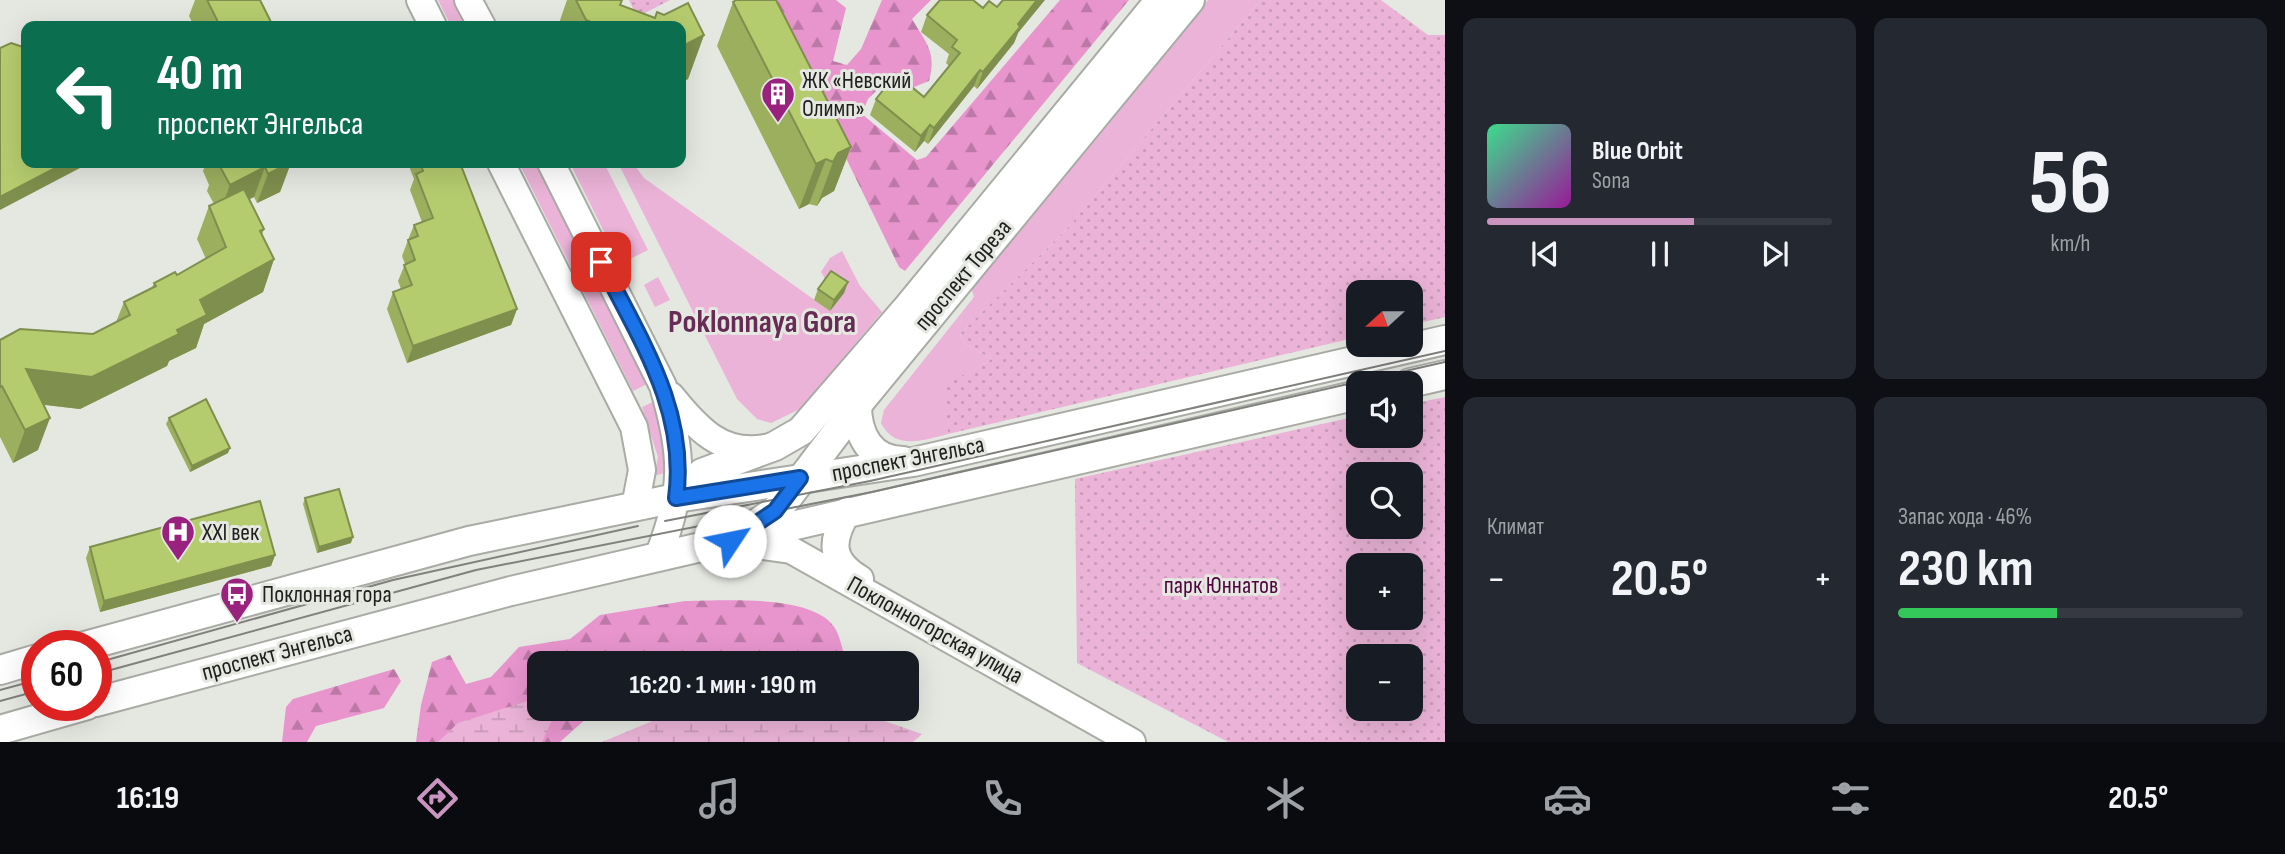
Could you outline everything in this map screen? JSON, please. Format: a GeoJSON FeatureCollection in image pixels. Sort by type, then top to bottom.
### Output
{"type":"FeatureCollection","features":[{"type":"Feature","properties":{"kind":"main road"},"geometry":{"type":"LineString","coordinates":[[420,0],[430,21]]}},
{"type":"Feature","properties":{"kind":"main road"},"geometry":{"type":"LineString","coordinates":[[468,0],[479,21]]}},
{"type":"Feature","properties":{"kind":"main road","name":"проспект Тореза"},"geometry":{"type":"LineString","coordinates":[[676,498],[702,473],[775,446],[802,431],[828,403],[1160,0]]}},
{"type":"Feature","properties":{"kind":"main road","name":"проспект Тореза"},"geometry":{"type":"LineString","coordinates":[[730,541],[775,511],[857,405],[1190,0]]}},
{"type":"Feature","properties":{"kind":"main road"},"geometry":{"type":"LineString","coordinates":[[504,168],[635,428],[642,470],[635,506]]}},
{"type":"Feature","properties":{"kind":"main road"},"geometry":{"type":"LineString","coordinates":[[554,168],[663,386],[692,423],[710,438],[730,447],[753,450],[775,446]]}},
{"type":"Feature","properties":{"kind":"main road","name":"проспект Энгельса"},"geometry":{"type":"LineString","coordinates":[[112,639],[468,541],[676,498],[913,462],[1445,340]]}},
{"type":"Feature","properties":{"kind":"main road"},"geometry":{"type":"LineString","coordinates":[[1423,380],[1445,375]]}},
{"type":"Feature","properties":{"kind":"main road"},"geometry":{"type":"LineString","coordinates":[[658,557],[673,519],[679,447],[663,386]]}},
{"type":"Feature","properties":{"kind":"main road","name":"проспект Энгельса"},"geometry":{"type":"LineString","coordinates":[[112,698],[474,600],[848,511],[1346,398]]}},
{"type":"Feature","properties":{"kind":"main road"},"geometry":{"type":"LineString","coordinates":[[857,405],[857,424],[864,441],[877,454],[894,461],[913,462]]}},
{"type":"Feature","properties":{"kind":"main road","name":"Поклонногорская улица"},"geometry":{"type":"LineString","coordinates":[[848,511],[836,530],[835,545],[844,570],[1154,742]]}},
{"type":"Feature","properties":{"kind":"main road","name":"Поклонногорская улица"},"geometry":{"type":"LineString","coordinates":[[730,541],[791,550],[1132,742]]}},
{"type":"Feature","properties":{"kind":"main road"},"geometry":{"type":"LineString","coordinates":[[0,670],[21,664]]}},
{"type":"Feature","properties":{"kind":"main road"},"geometry":{"type":"LineString","coordinates":[[0,730],[31,721]]}},
{"type":"Feature","properties":{"kind":"green space"},"geometry":{"type":"Polygon","coordinates":[[[438,0],[456,0],[466,21],[448,21],[438,0]]]}},
{"type":"Feature","properties":{"kind":"green space"},"geometry":{"type":"Polygon","coordinates":[[[629,0],[670,0],[637,17],[629,0]]]}},
{"type":"Feature","properties":{"kind":"green space"},"geometry":{"type":"Polygon","coordinates":[[[769,0],[836,0],[846,8],[833,61],[847,65],[861,49],[882,0],[931,0],[912,19],[931,55],[929,81],[909,89],[887,80],[868,99],[862,114],[917,160],[926,157],[1060,0],[1129,0],[905,271],[899,267],[769,0]]]}},
{"type":"Feature","properties":{"kind":"green space"},"geometry":{"type":"Polygon","coordinates":[[[1208,0],[1261,0],[1066,230],[960,334],[965,344],[992,359],[946,385],[948,434],[911,441],[894,437],[887,432],[881,423],[884,410],[974,297],[971,287],[1208,0]]]}},
{"type":"Feature","properties":{"kind":"green space"},"geometry":{"type":"Polygon","coordinates":[[[1261,0],[1381,0],[1428,35],[1445,35],[1445,317],[1423,322],[1423,280],[1346,280],[1346,340],[948,434],[945,385],[992,359],[965,344],[960,334],[1066,230],[1261,0]]]}},
{"type":"Feature","properties":{"kind":"green space"},"geometry":{"type":"Polygon","coordinates":[[[522,168],[539,168],[647,384],[633,391],[522,168]]]}},
{"type":"Feature","properties":{"kind":"green space"},"geometry":{"type":"Polygon","coordinates":[[[572,168],[607,168],[648,250],[620,264],[572,168]]]}},
{"type":"Feature","properties":{"kind":"green space"},"geometry":{"type":"Polygon","coordinates":[[[621,168],[637,168],[644,178],[830,311],[827,282],[821,272],[830,258],[842,251],[860,286],[882,312],[800,409],[771,423],[757,419],[737,399],[621,168]]]}},
{"type":"Feature","properties":{"kind":"green space"},"geometry":{"type":"Polygon","coordinates":[[[658,277],[670,300],[655,307],[644,285],[658,277]]]}},
{"type":"Feature","properties":{"kind":"green space","name":"парк Юннатов"},"geometry":{"type":"Polygon","coordinates":[[[1445,397],[1445,742],[1228,742],[1077,663],[1075,479],[1346,419],[1346,448],[1423,448],[1423,402],[1445,397]]]}},
{"type":"Feature","properties":{"kind":"green space"},"geometry":{"type":"Polygon","coordinates":[[[655,401],[664,432],[667,472],[654,476],[658,457],[642,407],[655,401]]]}},
{"type":"Feature","properties":{"kind":"green space"},"geometry":{"type":"Polygon","coordinates":[[[744,600],[790,605],[826,618],[836,630],[843,651],[527,651],[527,721],[584,721],[560,742],[416,742],[421,705],[432,662],[450,655],[466,684],[491,677],[519,647],[570,639],[600,615],[685,601],[744,600]]]}},
{"type":"Feature","properties":{"kind":"green space"},"geometry":{"type":"Polygon","coordinates":[[[394,669],[401,681],[384,708],[316,726],[307,742],[282,742],[286,707],[293,699],[394,669]]]}},
{"type":"Feature","properties":{"kind":"green space"},"geometry":{"type":"Polygon","coordinates":[[[527,701],[527,721],[552,721],[542,742],[438,742],[458,723],[527,701]]]}},
{"type":"Feature","properties":{"kind":"green space"},"geometry":{"type":"Polygon","coordinates":[[[652,721],[885,721],[922,734],[913,742],[602,742],[652,721]]]}},
{"type":"Feature","properties":{"kind":"building"},"geometry":{"type":"Polygon","coordinates":[[[207,0],[260,0],[270,21],[218,21],[207,0]]]}},
{"type":"Feature","properties":{"kind":"building"},"geometry":{"type":"Polygon","coordinates":[[[576,0],[622,0],[620,5],[655,18],[657,12],[664,15],[688,3],[704,35],[686,44],[686,21],[586,20],[576,0]]]}},
{"type":"Feature","properties":{"kind":"building"},"geometry":{"type":"Polygon","coordinates":[[[776,0],[851,147],[838,153],[833,162],[826,159],[816,164],[733,2],[776,0]]]}},
{"type":"Feature","properties":{"kind":"building"},"geometry":{"type":"Polygon","coordinates":[[[940,0],[973,0],[983,8],[989,1],[997,7],[1003,0],[1037,0],[1018,24],[1020,27],[983,72],[980,70],[934,128],[930,125],[921,136],[876,99],[896,74],[924,97],[960,53],[952,47],[957,40],[927,15],[940,0]]]}},
{"type":"Feature","properties":{"kind":"building"},"geometry":{"type":"Polygon","coordinates":[[[11,43],[21,46],[21,168],[55,168],[0,197],[0,48],[11,43]]]}},
{"type":"Feature","properties":{"kind":"building"},"geometry":{"type":"Polygon","coordinates":[[[221,168],[263,168],[230,185],[221,168]]]}},
{"type":"Feature","properties":{"kind":"building"},"geometry":{"type":"Polygon","coordinates":[[[265,168],[280,168],[268,174],[265,168]]]}},
{"type":"Feature","properties":{"kind":"building"},"geometry":{"type":"Polygon","coordinates":[[[422,168],[462,168],[517,309],[413,346],[393,292],[412,285],[404,265],[415,260],[408,240],[418,236],[414,225],[433,218],[416,174],[423,171],[422,168]]]}},
{"type":"Feature","properties":{"kind":"building"},"geometry":{"type":"Polygon","coordinates":[[[244,189],[264,229],[260,231],[274,259],[200,300],[207,315],[177,330],[179,334],[92,377],[26,369],[50,418],[25,430],[2,386],[0,387],[0,340],[20,329],[93,334],[130,315],[124,302],[156,286],[154,283],[175,272],[177,275],[226,247],[209,206],[244,189]]]}},
{"type":"Feature","properties":{"kind":"building"},"geometry":{"type":"Polygon","coordinates":[[[831,271],[848,282],[834,300],[818,289],[831,271]]]}},
{"type":"Feature","properties":{"kind":"building"},"geometry":{"type":"Polygon","coordinates":[[[206,399],[230,448],[192,466],[169,418],[206,399]]]}},
{"type":"Feature","properties":{"kind":"building"},"geometry":{"type":"Polygon","coordinates":[[[339,489],[353,537],[319,547],[305,498],[339,489]]]}},
{"type":"Feature","properties":{"kind":"building","name":"XXI век"},"geometry":{"type":"Polygon","coordinates":[[[260,501],[275,555],[104,601],[90,547],[260,501]]]}},
{"type":"Feature","properties":{"kind":"tram line"},"geometry":{"type":"LineString","coordinates":[[665,521],[870,481],[1445,351]]}},
{"type":"Feature","properties":{"kind":"tram line"},"geometry":{"type":"LineString","coordinates":[[112,670],[476,570],[872,492],[1445,362]]}},
{"type":"Feature","properties":{"kind":"tram line"},"geometry":{"type":"LineString","coordinates":[[112,659],[393,580],[638,526]]}},
{"type":"Feature","properties":{"kind":"tram line"},"geometry":{"type":"LineString","coordinates":[[0,690],[21,684]]}},
{"type":"Feature","properties":{"kind":"tram line"},"geometry":{"type":"LineString","coordinates":[[0,701],[21,695]]}},
{"type":"Feature","properties":{"kind":"place","name":"ЖК «Невский Олимп»"},"geometry":{"type":"Point","coordinates":[778,124]}},
{"type":"Feature","properties":{"kind":"place","name":"XXI век"},"geometry":{"type":"Point","coordinates":[178,562]}},
{"type":"Feature","properties":{"kind":"place","name":"Поклонная гора"},"geometry":{"type":"Point","coordinates":[237,624]}},
{"type":"Feature","properties":{"kind":"district","name":"Poklonnaya Gora"},"geometry":{"type":"Point","coordinates":[762,322]}},
{"type":"Feature","properties":{"kind":"route"},"geometry":{"type":"LineString","coordinates":[[601,262],[663,386],[679,447],[676,498],[800,478],[775,511],[730,541]]}}]}
